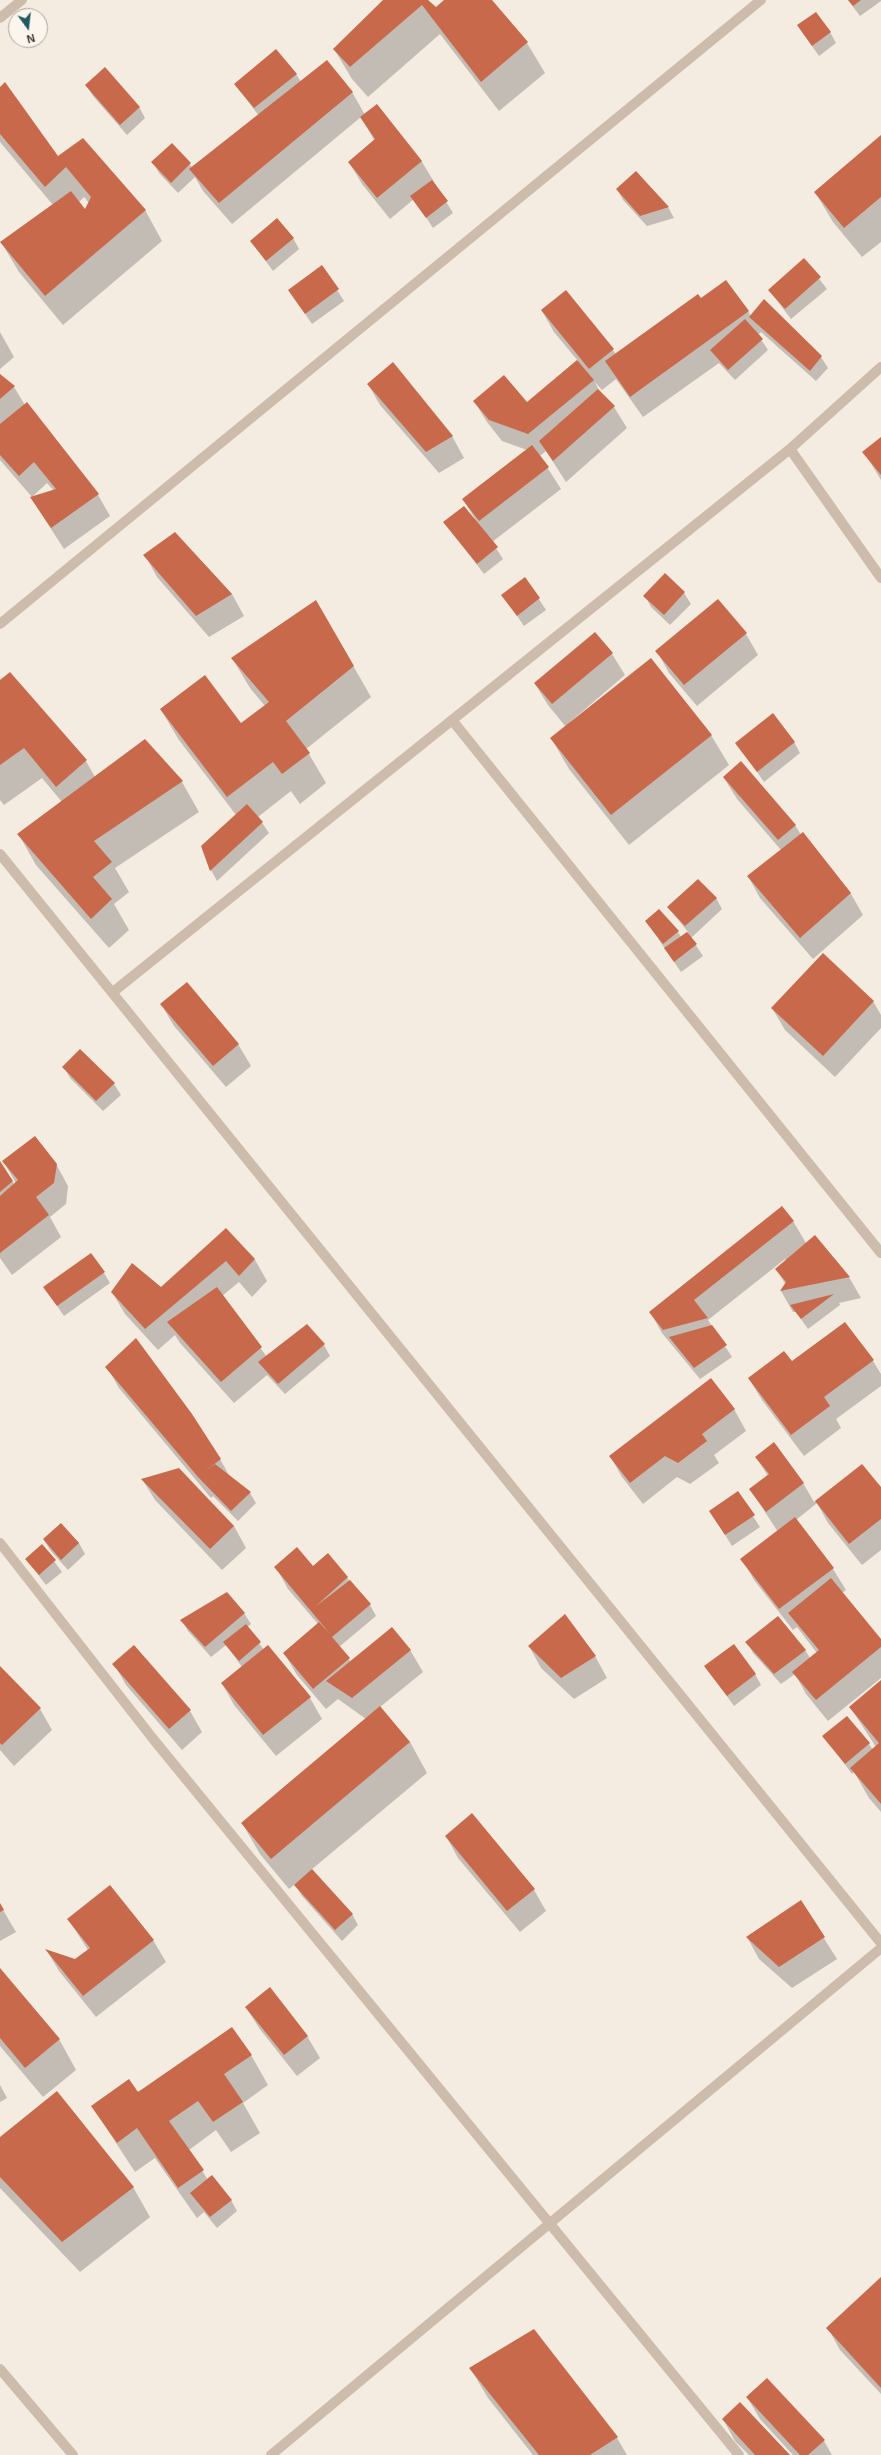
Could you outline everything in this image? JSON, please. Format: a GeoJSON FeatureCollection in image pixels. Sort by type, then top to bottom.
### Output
{"type":"FeatureCollection","features":[{"type":"Feature","properties":{"kind":"street"},"geometry":{"type":"LineString","coordinates":[[0,18],[22,0]]}},
{"type":"Feature","properties":{"kind":"street"},"geometry":{"type":"LineString","coordinates":[[0,624],[761,0]]}},
{"type":"Feature","properties":{"kind":"street"},"geometry":{"type":"LineString","coordinates":[[113,992],[790,449],[881,367]]}},
{"type":"Feature","properties":{"kind":"street"},"geometry":{"type":"LineString","coordinates":[[790,449],[881,578]]}},
{"type":"Feature","properties":{"kind":"street"},"geometry":{"type":"LineString","coordinates":[[452,720],[881,1253]]}},
{"type":"Feature","properties":{"kind":"street"},"geometry":{"type":"LineString","coordinates":[[0,854],[881,1943]]}},
{"type":"Feature","properties":{"kind":"street"},"geometry":{"type":"LineString","coordinates":[[0,1543],[154,1740],[739,2455]]}},
{"type":"Feature","properties":{"kind":"street"},"geometry":{"type":"LineString","coordinates":[[271,2455],[548,2223],[881,1948]]}},
{"type":"Feature","properties":{"kind":"street"},"geometry":{"type":"LineString","coordinates":[[0,2369],[73,2455]]}},
{"type":"Feature","properties":{"kind":"building"},"geometry":{"type":"Polygon","coordinates":[[[383,0],[428,0],[436,7],[444,0],[492,0],[528,42],[481,82],[422,5],[350,67],[333,49],[383,0]]]}},
{"type":"Feature","properties":{"kind":"building"},"geometry":{"type":"Polygon","coordinates":[[[848,0],[861,0],[853,6],[848,0]]]}},
{"type":"Feature","properties":{"kind":"building"},"geometry":{"type":"Polygon","coordinates":[[[816,12],[831,32],[812,46],[797,25],[816,12]]]}},
{"type":"Feature","properties":{"kind":"building"},"geometry":{"type":"Polygon","coordinates":[[[276,49],[297,74],[254,108],[234,84],[276,49]]]}},
{"type":"Feature","properties":{"kind":"building"},"geometry":{"type":"Polygon","coordinates":[[[327,60],[353,92],[219,203],[189,169],[327,60]]]}},
{"type":"Feature","properties":{"kind":"building"},"geometry":{"type":"Polygon","coordinates":[[[105,67],[140,107],[120,125],[85,85],[105,67]]]}},
{"type":"Feature","properties":{"kind":"building"},"geometry":{"type":"Polygon","coordinates":[[[5,82],[58,156],[83,138],[146,210],[45,296],[0,242],[71,191],[85,209],[91,197],[66,167],[45,187],[0,134],[0,87],[5,82]]]}},
{"type":"Feature","properties":{"kind":"building"},"geometry":{"type":"Polygon","coordinates":[[[377,104],[422,161],[377,198],[348,162],[375,139],[360,117],[377,104]]]}},
{"type":"Feature","properties":{"kind":"building"},"geometry":{"type":"Polygon","coordinates":[[[881,135],[881,197],[844,228],[814,192],[881,135]]]}},
{"type":"Feature","properties":{"kind":"building"},"geometry":{"type":"Polygon","coordinates":[[[172,143],[191,163],[171,183],[151,162],[172,143]]]}},
{"type":"Feature","properties":{"kind":"building"},"geometry":{"type":"Polygon","coordinates":[[[636,171],[669,207],[640,216],[616,189],[636,171]]]}},
{"type":"Feature","properties":{"kind":"building"},"geometry":{"type":"Polygon","coordinates":[[[432,180],[448,201],[426,218],[410,196],[432,180]]]}},
{"type":"Feature","properties":{"kind":"building"},"geometry":{"type":"Polygon","coordinates":[[[277,218],[294,238],[266,261],[250,241],[277,218]]]}},
{"type":"Feature","properties":{"kind":"building"},"geometry":{"type":"Polygon","coordinates":[[[804,258],[821,277],[785,309],[768,290],[804,258]]]}},
{"type":"Feature","properties":{"kind":"building"},"geometry":{"type":"Polygon","coordinates":[[[322,265],[339,289],[305,314],[288,290],[322,265]]]}},
{"type":"Feature","properties":{"kind":"building"},"geometry":{"type":"Polygon","coordinates":[[[726,280],[749,311],[630,397],[605,361],[698,294],[701,298],[726,280]]]}},
{"type":"Feature","properties":{"kind":"building"},"geometry":{"type":"Polygon","coordinates":[[[566,290],[614,349],[589,369],[541,310],[566,290]]]}},
{"type":"Feature","properties":{"kind":"building"},"geometry":{"type":"Polygon","coordinates":[[[764,299],[822,356],[810,371],[749,317],[764,299]]]}},
{"type":"Feature","properties":{"kind":"building"},"geometry":{"type":"Polygon","coordinates":[[[745,319],[763,339],[728,370],[710,350],[745,319]]]}},
{"type":"Feature","properties":{"kind":"building"},"geometry":{"type":"Polygon","coordinates":[[[577,360],[594,380],[528,434],[489,420],[473,401],[504,375],[527,402],[577,360]]]}},
{"type":"Feature","properties":{"kind":"building"},"geometry":{"type":"Polygon","coordinates":[[[393,362],[453,436],[426,452],[367,384],[393,362]]]}},
{"type":"Feature","properties":{"kind":"building"},"geometry":{"type":"Polygon","coordinates":[[[0,374],[15,386],[0,399],[0,374]]]}},
{"type":"Feature","properties":{"kind":"building"},"geometry":{"type":"Polygon","coordinates":[[[598,389],[615,406],[553,461],[539,441],[598,389]]]}},
{"type":"Feature","properties":{"kind":"building"},"geometry":{"type":"Polygon","coordinates":[[[27,402],[99,494],[51,528],[30,497],[56,489],[34,462],[19,476],[0,455],[0,424],[27,402]]]}},
{"type":"Feature","properties":{"kind":"building"},"geometry":{"type":"Polygon","coordinates":[[[881,437],[881,475],[862,452],[881,437]]]}},
{"type":"Feature","properties":{"kind":"building"},"geometry":{"type":"Polygon","coordinates":[[[532,445],[549,467],[479,521],[462,499],[532,445]]]}},
{"type":"Feature","properties":{"kind":"building"},"geometry":{"type":"Polygon","coordinates":[[[464,506],[498,547],[477,564],[443,522],[464,506]]]}},
{"type":"Feature","properties":{"kind":"building"},"geometry":{"type":"Polygon","coordinates":[[[175,532],[232,594],[196,616],[143,555],[175,532]]]}},
{"type":"Feature","properties":{"kind":"building"},"geometry":{"type":"Polygon","coordinates":[[[665,573],[685,592],[664,615],[643,596],[665,573]]]}},
{"type":"Feature","properties":{"kind":"building"},"geometry":{"type":"Polygon","coordinates":[[[525,577],[540,598],[517,616],[501,595],[525,577]]]}},
{"type":"Feature","properties":{"kind":"building"},"geometry":{"type":"Polygon","coordinates":[[[718,599],[747,633],[684,685],[655,651],[718,599]]]}},
{"type":"Feature","properties":{"kind":"building"},"geometry":{"type":"Polygon","coordinates":[[[316,600],[354,666],[286,721],[310,753],[282,774],[273,762],[227,797],[160,709],[205,675],[241,723],[269,702],[231,658],[316,600]]]}},
{"type":"Feature","properties":{"kind":"building"},"geometry":{"type":"Polygon","coordinates":[[[595,632],[613,653],[552,704],[534,683],[595,632]]]}},
{"type":"Feature","properties":{"kind":"building"},"geometry":{"type":"Polygon","coordinates":[[[651,658],[712,735],[611,815],[550,738],[651,658]]]}},
{"type":"Feature","properties":{"kind":"building"},"geometry":{"type":"Polygon","coordinates":[[[10,672],[87,760],[56,787],[24,748],[0,765],[0,680],[10,672]]]}},
{"type":"Feature","properties":{"kind":"building"},"geometry":{"type":"Polygon","coordinates":[[[773,713],[795,742],[757,772],[735,743],[773,713]]]}},
{"type":"Feature","properties":{"kind":"building"},"geometry":{"type":"Polygon","coordinates":[[[145,739],[183,781],[94,841],[112,862],[93,877],[112,899],[91,919],[17,834],[145,739]]]}},
{"type":"Feature","properties":{"kind":"building"},"geometry":{"type":"Polygon","coordinates":[[[741,761],[796,825],[778,840],[723,777],[741,761]]]}},
{"type":"Feature","properties":{"kind":"building"},"geometry":{"type":"Polygon","coordinates":[[[247,804],[263,822],[210,871],[201,846],[247,804]]]}},
{"type":"Feature","properties":{"kind":"building"},"geometry":{"type":"Polygon","coordinates":[[[803,832],[851,893],[800,938],[747,876],[803,832]]]}},
{"type":"Feature","properties":{"kind":"building"},"geometry":{"type":"Polygon","coordinates":[[[698,879],[717,898],[685,926],[667,907],[698,879]]]}},
{"type":"Feature","properties":{"kind":"building"},"geometry":{"type":"Polygon","coordinates":[[[659,909],[679,931],[663,944],[645,921],[659,909]]]}},
{"type":"Feature","properties":{"kind":"building"},"geometry":{"type":"Polygon","coordinates":[[[687,932],[697,944],[674,962],[664,948],[687,932]]]}},
{"type":"Feature","properties":{"kind":"building"},"geometry":{"type":"Polygon","coordinates":[[[823,953],[874,1001],[823,1056],[771,1008],[823,953]]]}},
{"type":"Feature","properties":{"kind":"building"},"geometry":{"type":"Polygon","coordinates":[[[187,982],[239,1044],[213,1066],[160,1004],[187,982]]]}},
{"type":"Feature","properties":{"kind":"building"},"geometry":{"type":"Polygon","coordinates":[[[80,1049],[115,1083],[96,1101],[62,1067],[80,1049]]]}},
{"type":"Feature","properties":{"kind":"building"},"geometry":{"type":"Polygon","coordinates":[[[35,1136],[57,1164],[54,1183],[36,1197],[49,1215],[0,1253],[0,1196],[18,1180],[2,1161],[35,1136]]]}},
{"type":"Feature","properties":{"kind":"building"},"geometry":{"type":"Polygon","coordinates":[[[0,1161],[13,1181],[0,1192],[0,1161]]]}},
{"type":"Feature","properties":{"kind":"building"},"geometry":{"type":"Polygon","coordinates":[[[782,1206],[794,1221],[694,1300],[708,1318],[663,1330],[649,1312],[782,1206]]]}},
{"type":"Feature","properties":{"kind":"building"},"geometry":{"type":"Polygon","coordinates":[[[226,1228],[255,1259],[239,1276],[226,1261],[145,1329],[111,1292],[132,1263],[161,1287],[226,1228]]]}},
{"type":"Feature","properties":{"kind":"building"},"geometry":{"type":"Polygon","coordinates":[[[815,1235],[850,1277],[780,1291],[786,1282],[775,1269],[815,1235]]]}},
{"type":"Feature","properties":{"kind":"building"},"geometry":{"type":"Polygon","coordinates":[[[91,1253],[105,1272],[57,1306],[43,1287],[91,1253]]]}},
{"type":"Feature","properties":{"kind":"building"},"geometry":{"type":"Polygon","coordinates":[[[217,1287],[262,1347],[221,1382],[167,1322],[217,1287]]]}},
{"type":"Feature","properties":{"kind":"building"},"geometry":{"type":"Polygon","coordinates":[[[834,1294],[801,1319],[790,1305],[834,1294]]]}},
{"type":"Feature","properties":{"kind":"building"},"geometry":{"type":"Polygon","coordinates":[[[845,1322],[874,1360],[824,1397],[830,1406],[791,1435],[748,1378],[784,1351],[792,1361],[845,1322]]]}},
{"type":"Feature","properties":{"kind":"building"},"geometry":{"type":"Polygon","coordinates":[[[307,1324],[325,1344],[278,1384],[258,1362],[307,1324]]]}},
{"type":"Feature","properties":{"kind":"building"},"geometry":{"type":"Polygon","coordinates":[[[712,1325],[727,1345],[694,1368],[669,1337],[712,1325]]]}},
{"type":"Feature","properties":{"kind":"building"},"geometry":{"type":"Polygon","coordinates":[[[136,1338],[192,1414],[221,1459],[204,1472],[215,1464],[251,1492],[231,1511],[198,1477],[105,1367],[136,1338]]]}},
{"type":"Feature","properties":{"kind":"building"},"geometry":{"type":"Polygon","coordinates":[[[711,1378],[735,1409],[702,1434],[707,1441],[678,1463],[665,1456],[630,1483],[609,1456],[711,1378]]]}},
{"type":"Feature","properties":{"kind":"building"},"geometry":{"type":"Polygon","coordinates":[[[774,1442],[804,1483],[766,1512],[749,1489],[769,1474],[755,1457],[774,1442]]]}},
{"type":"Feature","properties":{"kind":"building"},"geometry":{"type":"Polygon","coordinates":[[[862,1464],[881,1487],[881,1519],[849,1544],[815,1501],[862,1464]]]}},
{"type":"Feature","properties":{"kind":"building"},"geometry":{"type":"Polygon","coordinates":[[[179,1468],[234,1526],[210,1549],[141,1479],[179,1468]]]}},
{"type":"Feature","properties":{"kind":"building"},"geometry":{"type":"Polygon","coordinates":[[[738,1491],[755,1515],[725,1535],[709,1511],[738,1491]]]}},
{"type":"Feature","properties":{"kind":"building"},"geometry":{"type":"Polygon","coordinates":[[[795,1517],[834,1568],[779,1609],[740,1559],[795,1517]]]}},
{"type":"Feature","properties":{"kind":"building"},"geometry":{"type":"Polygon","coordinates":[[[61,1523],[79,1543],[61,1560],[43,1539],[61,1523]]]}},
{"type":"Feature","properties":{"kind":"building"},"geometry":{"type":"Polygon","coordinates":[[[42,1544],[56,1560],[39,1575],[25,1559],[42,1544]]]}},
{"type":"Feature","properties":{"kind":"building"},"geometry":{"type":"Polygon","coordinates":[[[297,1547],[313,1566],[328,1553],[348,1577],[316,1606],[350,1580],[371,1604],[332,1637],[350,1658],[313,1689],[283,1653],[319,1622],[331,1635],[274,1567],[297,1547]]]}},
{"type":"Feature","properties":{"kind":"building"},"geometry":{"type":"Polygon","coordinates":[[[831,1578],[881,1639],[881,1647],[816,1700],[792,1672],[819,1650],[788,1613],[831,1578]]]}},
{"type":"Feature","properties":{"kind":"building"},"geometry":{"type":"Polygon","coordinates":[[[227,1592],[245,1613],[205,1647],[180,1620],[227,1592]]]}},
{"type":"Feature","properties":{"kind":"building"},"geometry":{"type":"Polygon","coordinates":[[[565,1614],[596,1656],[561,1678],[528,1646],[565,1614]]]}},
{"type":"Feature","properties":{"kind":"building"},"geometry":{"type":"Polygon","coordinates":[[[778,1616],[806,1650],[774,1674],[745,1642],[778,1616]]]}},
{"type":"Feature","properties":{"kind":"building"},"geometry":{"type":"Polygon","coordinates":[[[246,1624],[261,1642],[239,1661],[223,1642],[246,1624]]]}},
{"type":"Feature","properties":{"kind":"building"},"geometry":{"type":"Polygon","coordinates":[[[392,1627],[411,1650],[352,1698],[326,1681],[392,1627]]]}},
{"type":"Feature","properties":{"kind":"building"},"geometry":{"type":"Polygon","coordinates":[[[734,1644],[756,1674],[727,1696],[704,1666],[734,1644]]]}},
{"type":"Feature","properties":{"kind":"building"},"geometry":{"type":"Polygon","coordinates":[[[134,1645],[191,1710],[169,1729],[112,1664],[134,1645]]]}},
{"type":"Feature","properties":{"kind":"building"},"geometry":{"type":"Polygon","coordinates":[[[268,1645],[311,1697],[263,1735],[221,1683],[268,1645]]]}},
{"type":"Feature","properties":{"kind":"building"},"geometry":{"type":"Polygon","coordinates":[[[0,1666],[41,1708],[2,1745],[0,1743],[0,1666]]]}},
{"type":"Feature","properties":{"kind":"building"},"geometry":{"type":"Polygon","coordinates":[[[881,1680],[881,1804],[850,1768],[879,1743],[849,1707],[881,1680]]]}},
{"type":"Feature","properties":{"kind":"building"},"geometry":{"type":"Polygon","coordinates":[[[380,1706],[410,1742],[271,1859],[241,1823],[380,1706]]]}},
{"type":"Feature","properties":{"kind":"building"},"geometry":{"type":"Polygon","coordinates":[[[847,1716],[870,1743],[845,1764],[822,1736],[847,1716]]]}},
{"type":"Feature","properties":{"kind":"building"},"geometry":{"type":"Polygon","coordinates":[[[472,1813],[535,1889],[507,1911],[445,1836],[472,1813]]]}},
{"type":"Feature","properties":{"kind":"building"},"geometry":{"type":"Polygon","coordinates":[[[312,1869],[353,1914],[335,1930],[294,1885],[312,1869]]]}},
{"type":"Feature","properties":{"kind":"building"},"geometry":{"type":"Polygon","coordinates":[[[110,1885],[154,1940],[83,1996],[45,1949],[75,1959],[90,1948],[67,1919],[110,1885]]]}},
{"type":"Feature","properties":{"kind":"building"},"geometry":{"type":"Polygon","coordinates":[[[801,1900],[825,1937],[779,1967],[746,1937],[801,1900]]]}},
{"type":"Feature","properties":{"kind":"building"},"geometry":{"type":"Polygon","coordinates":[[[0,1903],[4,1910],[0,1912],[0,1903]]]}},
{"type":"Feature","properties":{"kind":"building"},"geometry":{"type":"Polygon","coordinates":[[[0,1968],[60,2039],[25,2068],[0,2038],[0,1968]]]}},
{"type":"Feature","properties":{"kind":"building"},"geometry":{"type":"Polygon","coordinates":[[[270,1987],[308,2036],[284,2055],[245,2007],[270,1987]]]}},
{"type":"Feature","properties":{"kind":"building"},"geometry":{"type":"Polygon","coordinates":[[[232,2027],[252,2055],[224,2074],[243,2102],[213,2122],[198,2101],[169,2121],[204,2170],[178,2188],[137,2128],[117,2143],[91,2106],[129,2079],[138,2092],[232,2027]]]}},
{"type":"Feature","properties":{"kind":"building"},"geometry":{"type":"Polygon","coordinates":[[[57,2091],[134,2187],[62,2242],[0,2177],[0,2137],[57,2091]]]}},
{"type":"Feature","properties":{"kind":"building"},"geometry":{"type":"Polygon","coordinates":[[[212,2175],[232,2200],[210,2217],[190,2193],[212,2175]]]}},
{"type":"Feature","properties":{"kind":"building"},"geometry":{"type":"Polygon","coordinates":[[[881,2277],[881,2388],[826,2328],[881,2277]]]}},
{"type":"Feature","properties":{"kind":"building"},"geometry":{"type":"Polygon","coordinates":[[[534,2329],[618,2437],[590,2455],[539,2455],[469,2368],[534,2329]]]}},
{"type":"Feature","properties":{"kind":"building"},"geometry":{"type":"Polygon","coordinates":[[[767,2378],[825,2440],[808,2455],[800,2455],[746,2397],[767,2378]]]}},
{"type":"Feature","properties":{"kind":"building"},"geometry":{"type":"Polygon","coordinates":[[[740,2402],[790,2455],[755,2455],[722,2419],[740,2402]]]}}]}
